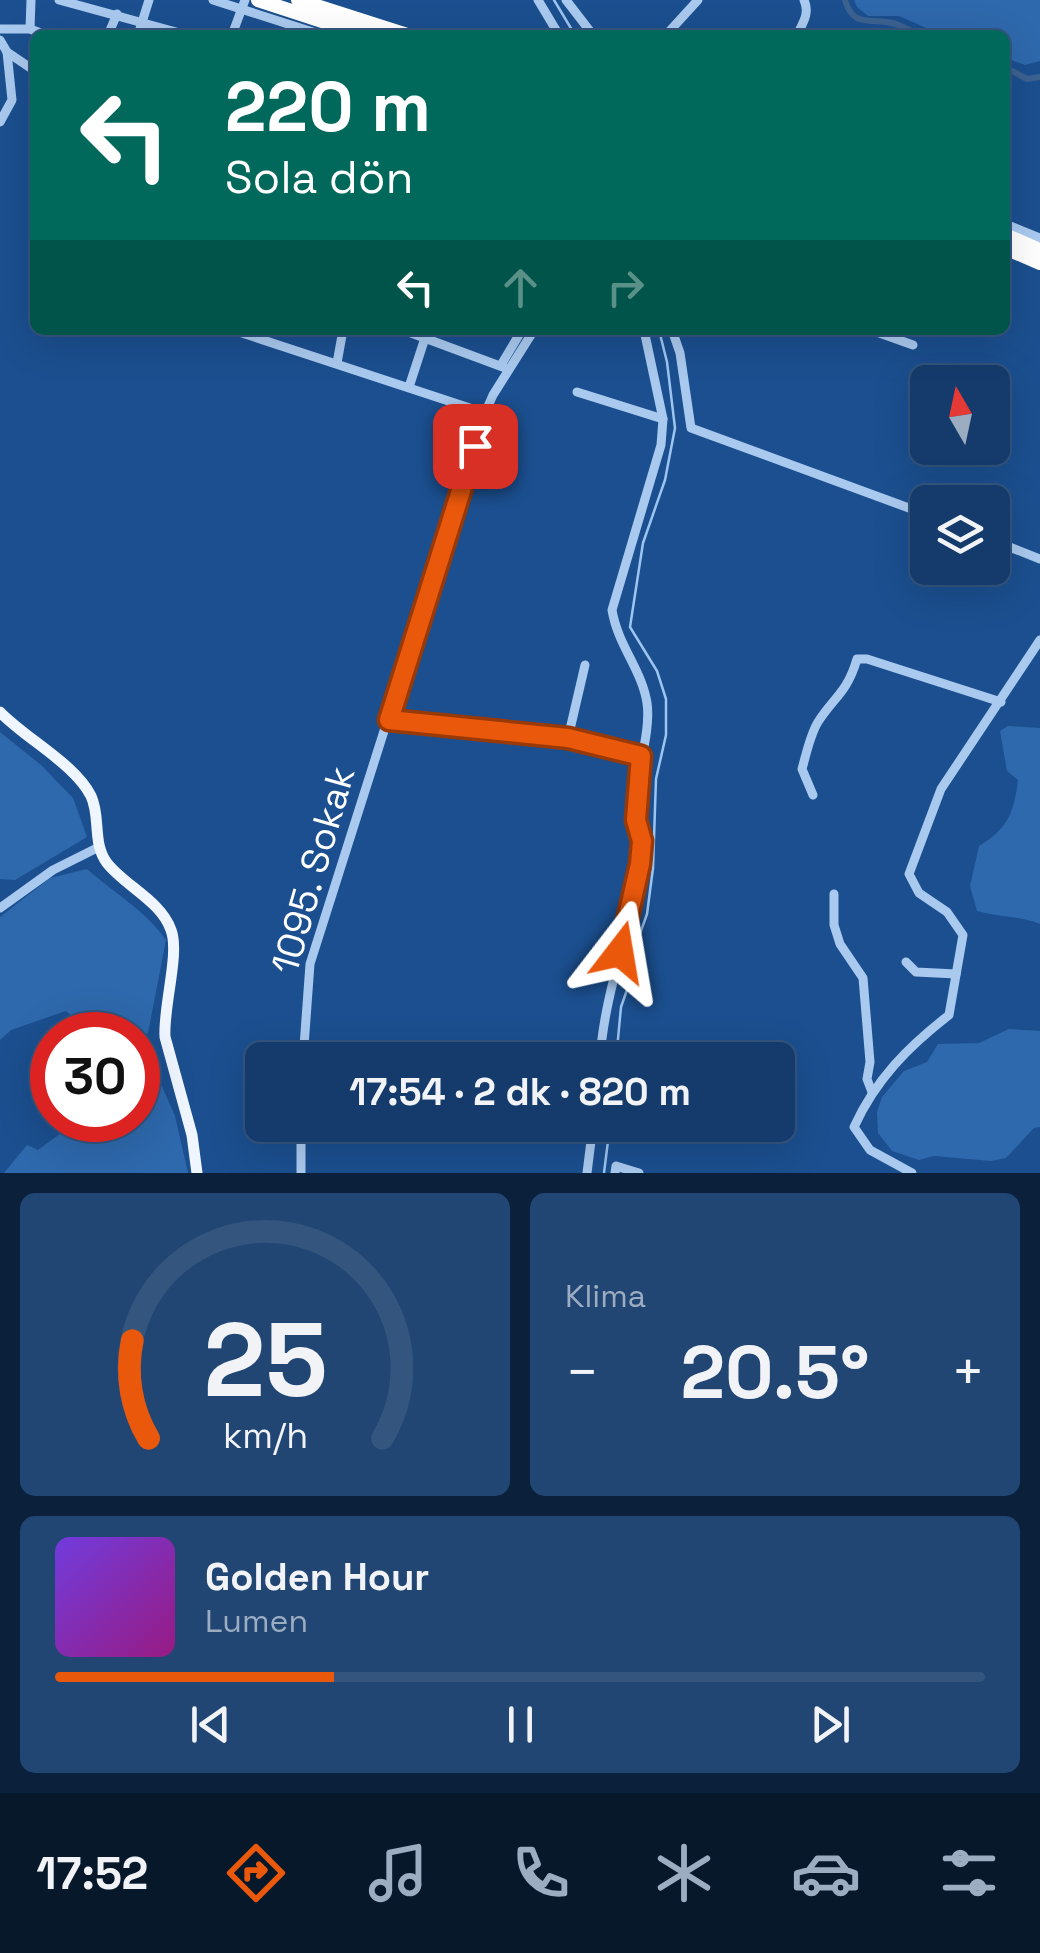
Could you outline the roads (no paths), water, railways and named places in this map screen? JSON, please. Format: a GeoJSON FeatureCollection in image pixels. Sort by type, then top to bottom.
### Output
{"type":"FeatureCollection","features":[{"type":"Feature","properties":{"kind":"highway"},"geometry":{"type":"LineString","coordinates":[[258,0],[350,30]]}},
{"type":"Feature","properties":{"kind":"highway"},"geometry":{"type":"LineString","coordinates":[[298,0],[317,19],[379,30]]}},
{"type":"Feature","properties":{"kind":"highway"},"geometry":{"type":"LineString","coordinates":[[1010,237],[1040,250]]}},
{"type":"Feature","properties":{"kind":"highway"},"geometry":{"type":"LineString","coordinates":[[1010,250],[1040,263]]}},
{"type":"Feature","properties":{"kind":"main road"},"geometry":{"type":"LineString","coordinates":[[0,712],[72,772],[92,797],[99,847],[106,862],[158,911],[172,932],[174,950],[165,1037],[192,1135],[197,1173]]}},
{"type":"Feature","properties":{"kind":"street"},"geometry":{"type":"LineString","coordinates":[[0,29],[30,29],[31,0]]}},
{"type":"Feature","properties":{"kind":"street"},"geometry":{"type":"LineString","coordinates":[[140,30],[149,0]]}},
{"type":"Feature","properties":{"kind":"street"},"geometry":{"type":"LineString","coordinates":[[213,0],[317,19]]}},
{"type":"Feature","properties":{"kind":"street"},"geometry":{"type":"LineString","coordinates":[[538,0],[555,30]]}},
{"type":"Feature","properties":{"kind":"street"},"geometry":{"type":"LineString","coordinates":[[566,0],[589,30]]}},
{"type":"Feature","properties":{"kind":"street"},"geometry":{"type":"LineString","coordinates":[[671,30],[698,0]]}},
{"type":"Feature","properties":{"kind":"street"},"geometry":{"type":"LineString","coordinates":[[800,30],[808,8],[804,0]]}},
{"type":"Feature","properties":{"kind":"street"},"geometry":{"type":"LineString","coordinates":[[65,1],[170,30]]}},
{"type":"Feature","properties":{"kind":"street"},"geometry":{"type":"LineString","coordinates":[[234,30],[243,5]]}},
{"type":"Feature","properties":{"kind":"street"},"geometry":{"type":"LineString","coordinates":[[110,30],[117,14]]}},
{"type":"Feature","properties":{"kind":"street"},"geometry":{"type":"LineString","coordinates":[[0,40],[7,52],[12,100],[0,122]]}},
{"type":"Feature","properties":{"kind":"street"},"geometry":{"type":"LineString","coordinates":[[7,52],[30,67]]}},
{"type":"Feature","properties":{"kind":"street"},"geometry":{"type":"LineString","coordinates":[[1010,226],[1040,238]]}},
{"type":"Feature","properties":{"kind":"street"},"geometry":{"type":"LineString","coordinates":[[253,335],[486,413]]}},
{"type":"Feature","properties":{"kind":"street"},"geometry":{"type":"LineString","coordinates":[[337,362],[342,335]]}},
{"type":"Feature","properties":{"kind":"street"},"geometry":{"type":"LineString","coordinates":[[416,335],[504,367]]}},
{"type":"Feature","properties":{"kind":"street"},"geometry":{"type":"LineString","coordinates":[[504,367],[520,335]]}},
{"type":"Feature","properties":{"kind":"street"},"geometry":{"type":"LineString","coordinates":[[504,367],[530,335]]}},
{"type":"Feature","properties":{"kind":"street"},"geometry":{"type":"LineString","coordinates":[[602,1042],[606,1003],[640,864],[642,841],[636,808],[648,708],[643,685],[616,635],[612,610],[662,445],[664,419],[645,335]]}},
{"type":"Feature","properties":{"kind":"street"},"geometry":{"type":"LineString","coordinates":[[674,335],[691,428],[910,508]]}},
{"type":"Feature","properties":{"kind":"street"},"geometry":{"type":"LineString","coordinates":[[885,335],[913,345]]}},
{"type":"Feature","properties":{"kind":"street"},"geometry":{"type":"LineString","coordinates":[[408,386],[424,338]]}},
{"type":"Feature","properties":{"kind":"street","name":"1095. Sokak"},"geometry":{"type":"LineString","coordinates":[[304,1042],[307,974],[504,367]]}},
{"type":"Feature","properties":{"kind":"street"},"geometry":{"type":"LineString","coordinates":[[577,392],[664,419]]}},
{"type":"Feature","properties":{"kind":"street"},"geometry":{"type":"LineString","coordinates":[[1010,547],[1040,559]]}},
{"type":"Feature","properties":{"kind":"street"},"geometry":{"type":"LineString","coordinates":[[912,1173],[870,1150],[854,1126],[872,1092],[906,1048],[949,1015],[963,935],[947,912],[919,893],[910,874],[941,789],[1040,640]]}},
{"type":"Feature","properties":{"kind":"street"},"geometry":{"type":"LineString","coordinates":[[814,795],[802,770],[817,724],[838,701],[857,659],[1001,702]]}},
{"type":"Feature","properties":{"kind":"street"},"geometry":{"type":"LineString","coordinates":[[568,738],[584,665]]}},
{"type":"Feature","properties":{"kind":"street"},"geometry":{"type":"LineString","coordinates":[[389,720],[568,738],[641,756]]}},
{"type":"Feature","properties":{"kind":"street"},"geometry":{"type":"LineString","coordinates":[[0,908],[53,870],[99,847]]}},
{"type":"Feature","properties":{"kind":"street"},"geometry":{"type":"LineString","coordinates":[[834,894],[833,914],[840,944],[863,978],[870,1062],[867,1079],[872,1092]]}},
{"type":"Feature","properties":{"kind":"street"},"geometry":{"type":"LineString","coordinates":[[906,962],[916,972],[956,974]]}},
{"type":"Feature","properties":{"kind":"street"},"geometry":{"type":"LineString","coordinates":[[301,1142],[301,1173]]}},
{"type":"Feature","properties":{"kind":"street"},"geometry":{"type":"LineString","coordinates":[[587,1173],[591,1142]]}},
{"type":"Feature","properties":{"kind":"street"},"geometry":{"type":"LineString","coordinates":[[615,1173],[616,1166],[638,1173]]}},
{"type":"Feature","properties":{"kind":"waterway"},"geometry":{"type":"LineString","coordinates":[[554,0],[572,30]]}},
{"type":"Feature","properties":{"kind":"waterway"},"geometry":{"type":"LineString","coordinates":[[845,0],[855,17],[909,30]]}},
{"type":"Feature","properties":{"kind":"waterway"},"geometry":{"type":"LineString","coordinates":[[1010,70],[1027,79],[1040,77]]}},
{"type":"Feature","properties":{"kind":"waterway"},"geometry":{"type":"LineString","coordinates":[[618,1042],[621,1007],[647,914],[656,779],[666,735],[666,699],[657,671],[630,627],[643,543],[665,480],[675,428],[660,335]]}},
{"type":"Feature","properties":{"kind":"waterway"},"geometry":{"type":"LineString","coordinates":[[604,1173],[608,1142]]}}]}
